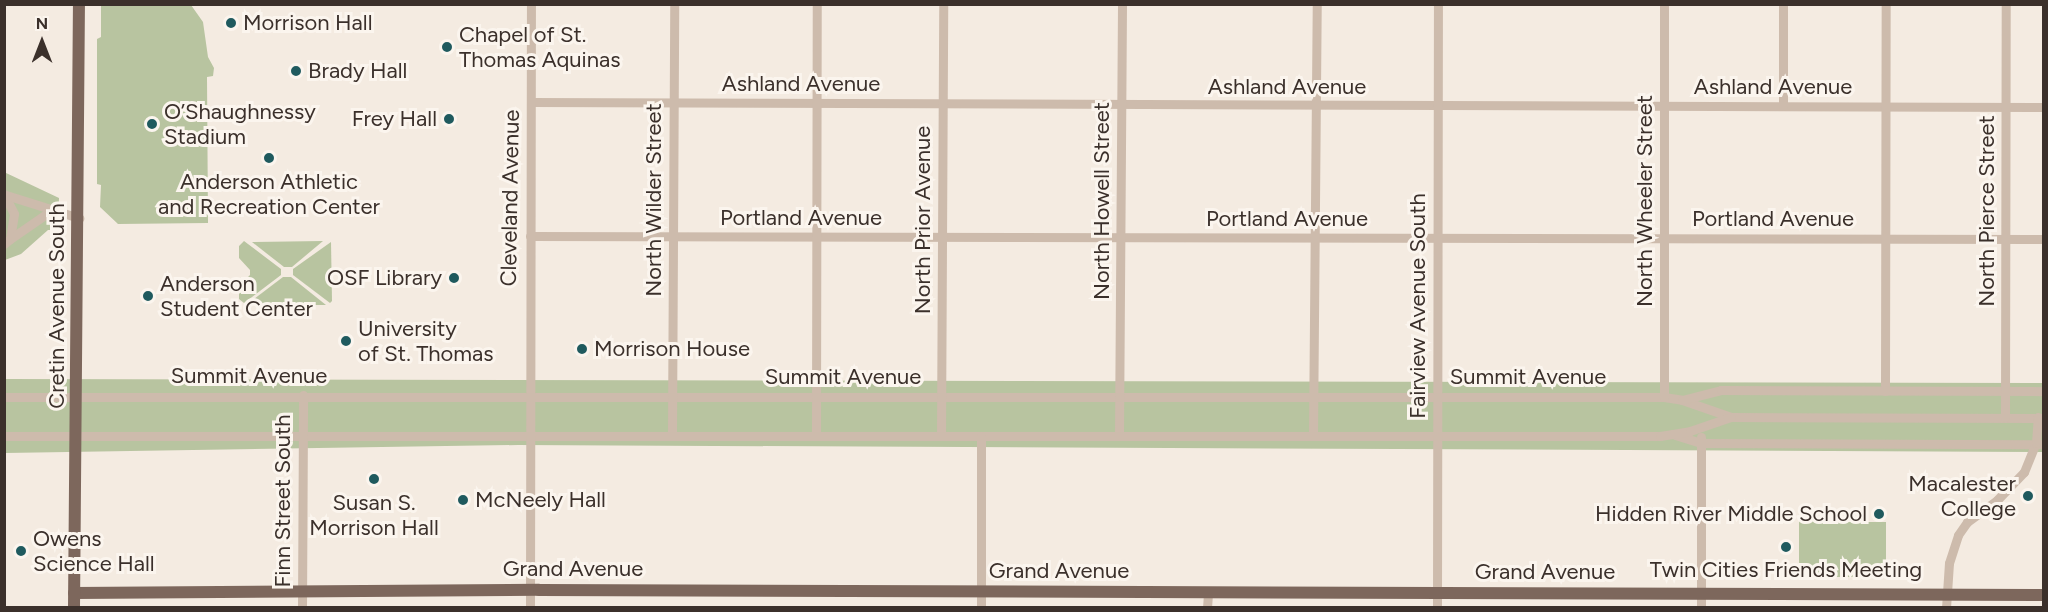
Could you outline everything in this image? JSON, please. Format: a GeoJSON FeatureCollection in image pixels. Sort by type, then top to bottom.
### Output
{"type":"FeatureCollection","features":[{"type":"Feature","properties":{"kind":"main road","name":"Cretin Avenue South"},"geometry":{"type":"LineString","coordinates":[[74,608],[78,397],[79,4]]}},
{"type":"Feature","properties":{"kind":"main road","name":"Grand Avenue"},"geometry":{"type":"LineString","coordinates":[[74,593],[530,590],[2043,595]]}},
{"type":"Feature","properties":{"kind":"street","name":"Cleveland Avenue"},"geometry":{"type":"LineString","coordinates":[[530,608],[531,4]]}},
{"type":"Feature","properties":{"kind":"street","name":"North Wilder Street"},"geometry":{"type":"LineString","coordinates":[[672,434],[674,4]]}},
{"type":"Feature","properties":{"kind":"street"},"geometry":{"type":"LineString","coordinates":[[816,434],[817,4]]}},
{"type":"Feature","properties":{"kind":"street","name":"North Prior Avenue"},"geometry":{"type":"LineString","coordinates":[[941,435],[943,4]]}},
{"type":"Feature","properties":{"kind":"street","name":"North Howell Street"},"geometry":{"type":"LineString","coordinates":[[1119,435],[1122,4]]}},
{"type":"Feature","properties":{"kind":"street"},"geometry":{"type":"LineString","coordinates":[[1313,434],[1317,4]]}},
{"type":"Feature","properties":{"kind":"street","name":"Fairview Avenue South"},"geometry":{"type":"LineString","coordinates":[[1437,608],[1438,4]]}},
{"type":"Feature","properties":{"kind":"street","name":"North Wheeler Street"},"geometry":{"type":"LineString","coordinates":[[1664,398],[1665,4]]}},
{"type":"Feature","properties":{"kind":"street"},"geometry":{"type":"LineString","coordinates":[[1782,106],[1783,4]]}},
{"type":"Feature","properties":{"kind":"street"},"geometry":{"type":"LineString","coordinates":[[1885,391],[1886,4]]}},
{"type":"Feature","properties":{"kind":"street","name":"North Pierce Street"},"geometry":{"type":"LineString","coordinates":[[2006,4],[2006,417]]}},
{"type":"Feature","properties":{"kind":"street","name":"Ashland Avenue"},"geometry":{"type":"LineString","coordinates":[[531,102],[1316,107],[2043,107]]}},
{"type":"Feature","properties":{"kind":"street"},"geometry":{"type":"LineString","coordinates":[[5,195],[79,218]]}},
{"type":"Feature","properties":{"kind":"street"},"geometry":{"type":"LineString","coordinates":[[5,195],[14,214],[7,241]]}},
{"type":"Feature","properties":{"kind":"street"},"geometry":{"type":"LineString","coordinates":[[7,241],[52,210]]}},
{"type":"Feature","properties":{"kind":"street","name":"Portland Avenue"},"geometry":{"type":"LineString","coordinates":[[530,236],[1121,239],[1438,237],[2043,239]]}},
{"type":"Feature","properties":{"kind":"street","name":"Summit Avenue"},"geometry":{"type":"LineString","coordinates":[[4,398],[303,395],[1313,398],[1438,396],[1682,399],[1721,390],[2043,391]]}},
{"type":"Feature","properties":{"kind":"street","name":"Finn Street South"},"geometry":{"type":"LineString","coordinates":[[302,608],[303,395]]}},
{"type":"Feature","properties":{"kind":"street","name":"Summit Avenue"},"geometry":{"type":"LineString","coordinates":[[1682,399],[1731,417]]}},
{"type":"Feature","properties":{"kind":"street","name":"Summit Avenue"},"geometry":{"type":"LineString","coordinates":[[4,436],[303,438],[672,434],[981,436],[1313,434],[1438,437],[1672,434],[1701,428],[1731,417],[2041,417]]}},
{"type":"Feature","properties":{"kind":"street"},"geometry":{"type":"LineString","coordinates":[[1946,608],[1949,563],[1958,535],[1967,522],[2008,491],[2024,472],[2040,443],[2041,417]]}},
{"type":"Feature","properties":{"kind":"street"},"geometry":{"type":"LineString","coordinates":[[1701,428],[1701,608]]}},
{"type":"Feature","properties":{"kind":"street","name":"Summit Avenue"},"geometry":{"type":"LineString","coordinates":[[1672,434],[1701,443],[2040,443]]}},
{"type":"Feature","properties":{"kind":"street"},"geometry":{"type":"LineString","coordinates":[[981,436],[981,608]]}},
{"type":"Feature","properties":{"kind":"street"},"geometry":{"type":"LineString","coordinates":[[1208,593],[1208,608]]}},
{"type":"Feature","properties":{"kind":"green space","name":"O’Shaughnessy Stadium"},"geometry":{"type":"Polygon","coordinates":[[[101,5],[191,5],[203,22],[208,57],[214,68],[213,76],[207,77],[208,223],[118,224],[100,207],[101,185],[97,184],[97,39],[101,37],[101,5]]]}},
{"type":"Feature","properties":{"kind":"green space"},"geometry":{"type":"Polygon","coordinates":[[[4,172],[59,198],[58,230],[48,230],[21,254],[5,260],[4,172]]]}},
{"type":"Feature","properties":{"kind":"green space"},"geometry":{"type":"Polygon","coordinates":[[[244,241],[281,269],[281,275],[244,303],[239,299],[239,286],[250,275],[250,270],[239,258],[239,246],[244,241]]]}},
{"type":"Feature","properties":{"kind":"green space"},"geometry":{"type":"Polygon","coordinates":[[[323,241],[292,267],[284,267],[252,242],[323,241]]]}},
{"type":"Feature","properties":{"kind":"green space"},"geometry":{"type":"Polygon","coordinates":[[[331,242],[332,301],[330,303],[293,275],[293,269],[331,242]]]}},
{"type":"Feature","properties":{"kind":"green space"},"geometry":{"type":"Polygon","coordinates":[[[283,277],[291,277],[326,305],[246,305],[283,277]]]}},
{"type":"Feature","properties":{"kind":"green space"},"geometry":{"type":"Polygon","coordinates":[[[4,379],[2043,383],[2044,452],[518,445],[5,453],[4,379]]]}},
{"type":"Feature","properties":{"kind":"green space"},"geometry":{"type":"Polygon","coordinates":[[[1799,517],[1820,517],[1829,522],[1886,522],[1886,577],[1799,577],[1799,517]]]}},
{"type":"Feature","properties":{"kind":"place","name":"Morrison Hall"},"geometry":{"type":"Point","coordinates":[231,23]}},
{"type":"Feature","properties":{"kind":"place","name":"Chapel of St. Thomas Aquinas"},"geometry":{"type":"Point","coordinates":[447,47]}},
{"type":"Feature","properties":{"kind":"place","name":"Brady Hall"},"geometry":{"type":"Point","coordinates":[296,71]}},
{"type":"Feature","properties":{"kind":"place","name":"Frey Hall"},"geometry":{"type":"Point","coordinates":[449,119]}},
{"type":"Feature","properties":{"kind":"place","name":"O’Shaughnessy Stadium"},"geometry":{"type":"Point","coordinates":[152,124]}},
{"type":"Feature","properties":{"kind":"place","name":"Anderson Athletic and Recreation Center"},"geometry":{"type":"Point","coordinates":[269,158]}},
{"type":"Feature","properties":{"kind":"place","name":"OSF Library"},"geometry":{"type":"Point","coordinates":[454,278]}},
{"type":"Feature","properties":{"kind":"place","name":"Anderson Student Center"},"geometry":{"type":"Point","coordinates":[148,296]}},
{"type":"Feature","properties":{"kind":"place","name":"University of St. Thomas"},"geometry":{"type":"Point","coordinates":[346,341]}},
{"type":"Feature","properties":{"kind":"place","name":"Morrison House"},"geometry":{"type":"Point","coordinates":[582,349]}},
{"type":"Feature","properties":{"kind":"place","name":"Susan S. Morrison Hall"},"geometry":{"type":"Point","coordinates":[374,479]}},
{"type":"Feature","properties":{"kind":"place","name":"Macalester College"},"geometry":{"type":"Point","coordinates":[2028,496]}},
{"type":"Feature","properties":{"kind":"place","name":"McNeely Hall"},"geometry":{"type":"Point","coordinates":[463,500]}},
{"type":"Feature","properties":{"kind":"place","name":"Hidden River Middle School"},"geometry":{"type":"Point","coordinates":[1879,514]}},
{"type":"Feature","properties":{"kind":"place","name":"Twin Cities Friends Meeting"},"geometry":{"type":"Point","coordinates":[1786,547]}},
{"type":"Feature","properties":{"kind":"place","name":"Owens Science Hall"},"geometry":{"type":"Point","coordinates":[21,551]}}]}
